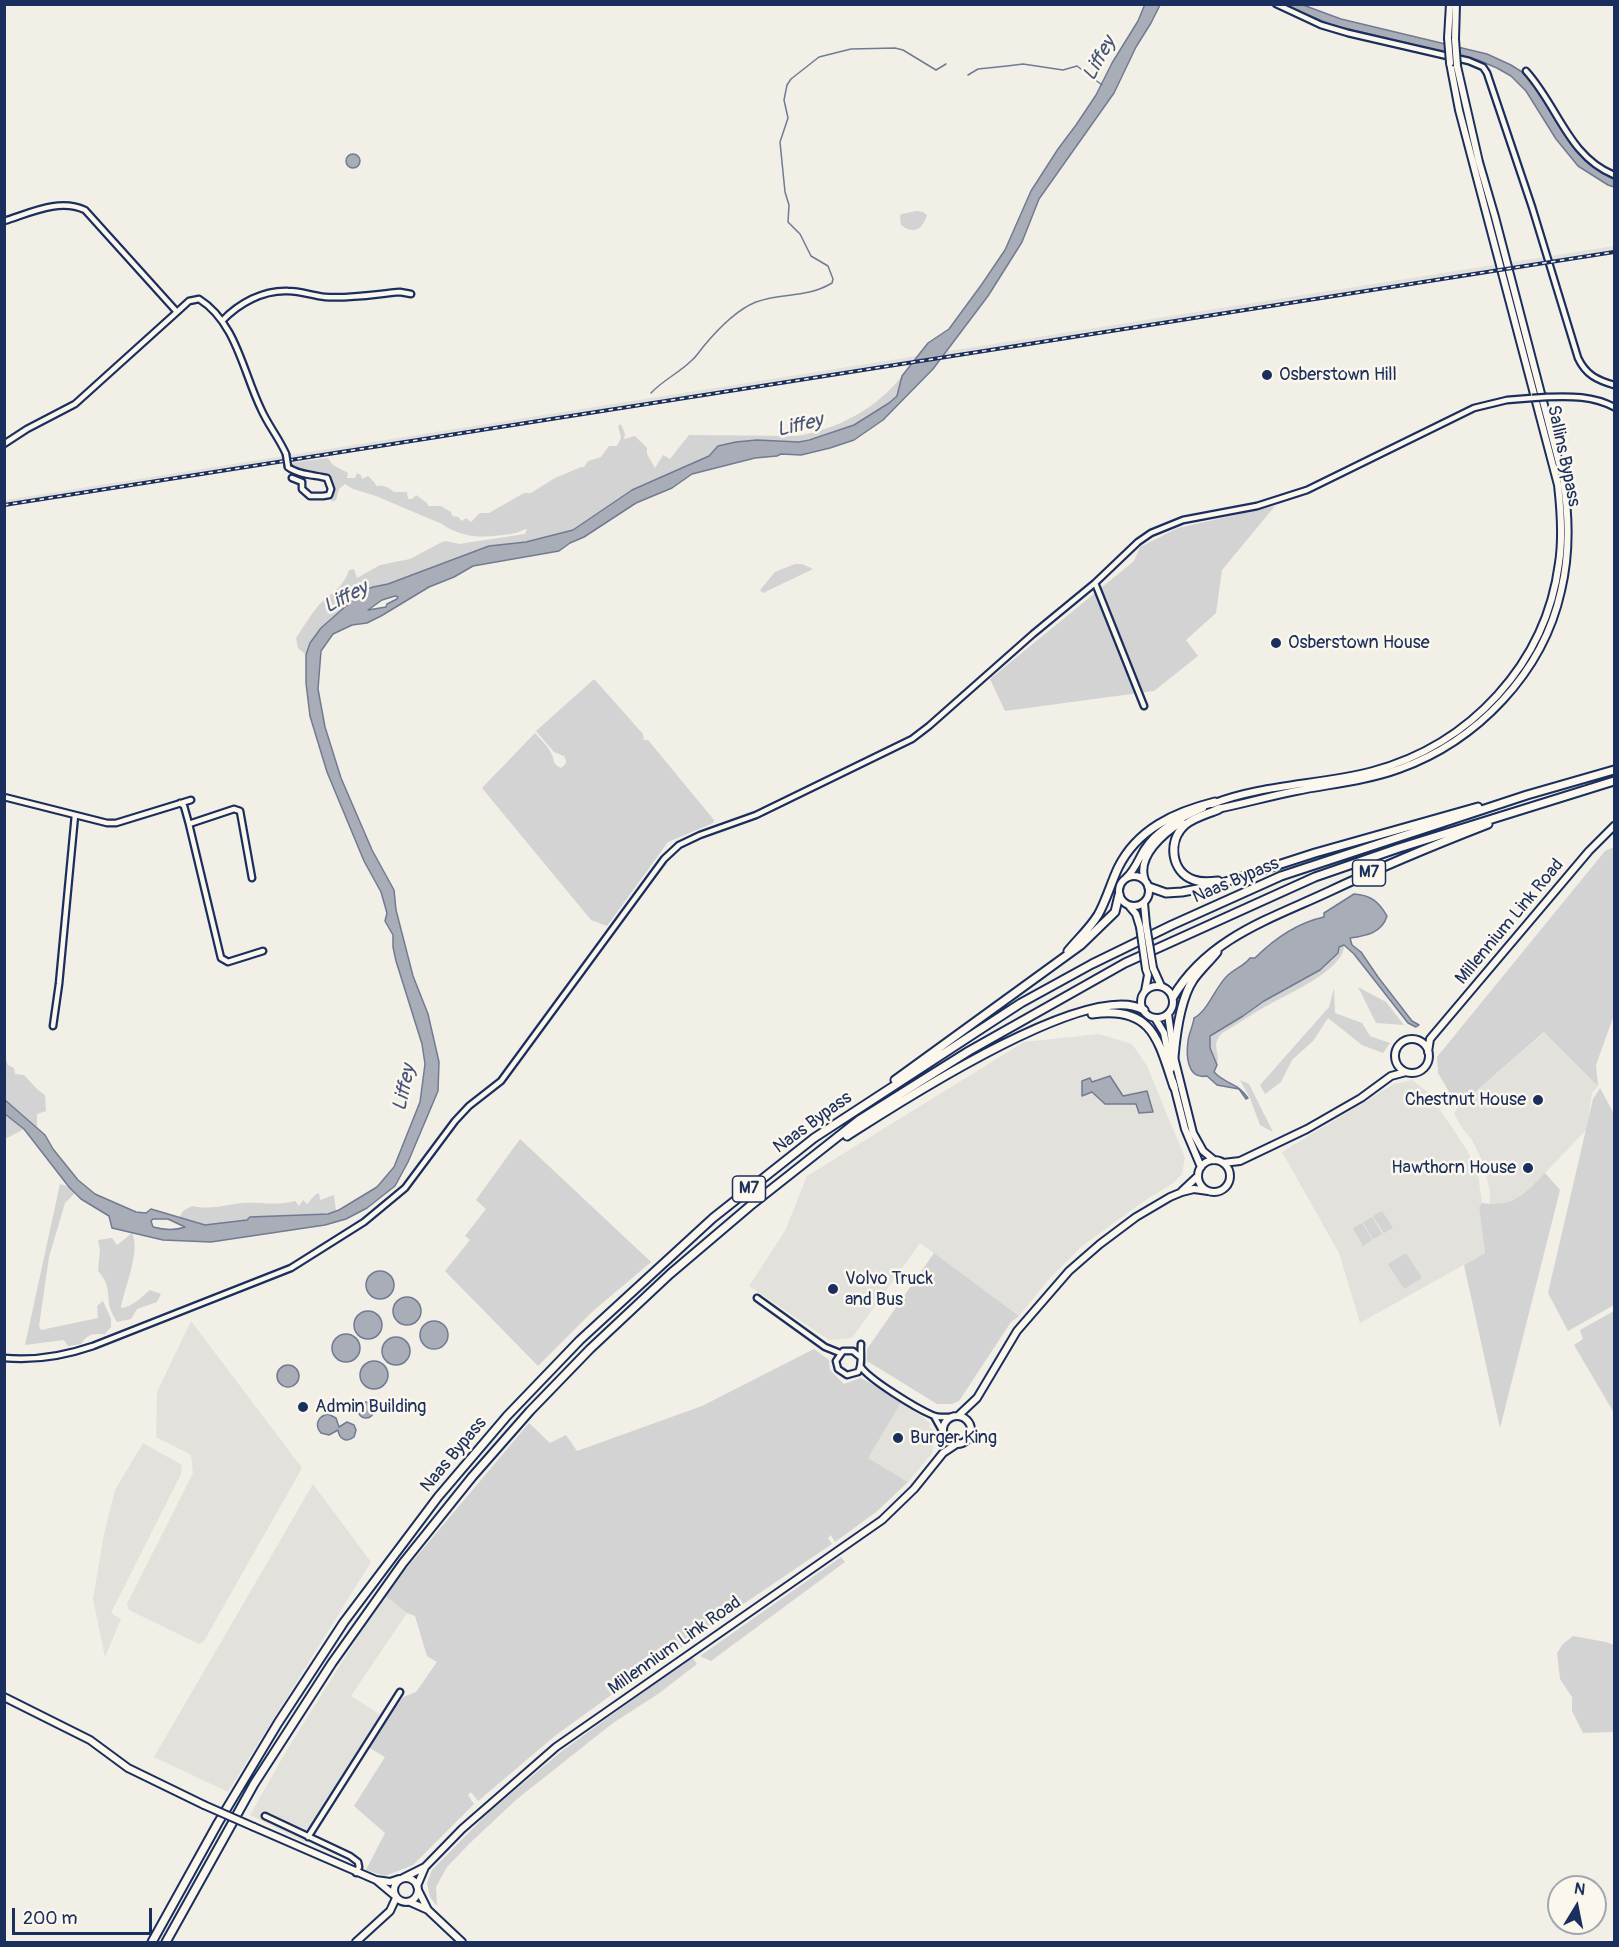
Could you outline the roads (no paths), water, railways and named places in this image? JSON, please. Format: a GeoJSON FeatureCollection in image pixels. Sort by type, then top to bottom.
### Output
{"type":"FeatureCollection","features":[{"type":"Feature","properties":{"kind":"highway","name":"Naas Bypass"},"geometry":{"type":"LineString","coordinates":[[152,1942],[218,1823],[278,1723],[344,1622],[446,1488],[507,1416],[580,1340],[697,1233],[814,1138],[1021,1003],[1092,964],[1183,920],[1281,876],[1527,795],[1614,770]]}},
{"type":"Feature","properties":{"kind":"highway","name":"M7"},"geometry":{"type":"LineString","coordinates":[[1149,887],[1166,893],[1213,886],[1315,853],[1470,809],[1588,779]]}},
{"type":"Feature","properties":{"kind":"highway","name":"Naas Bypass"},"geometry":{"type":"LineString","coordinates":[[166,1942],[254,1784],[318,1683],[403,1563],[472,1477],[590,1349],[670,1274],[750,1206],[860,1120],[1060,998],[1125,963],[1315,877],[1399,848],[1614,781]]}},
{"type":"Feature","properties":{"kind":"highway","name":"M7"},"geometry":{"type":"LineString","coordinates":[[1173,997],[1190,973],[1209,954],[1263,920],[1408,856],[1488,824],[1589,788]]}},
{"type":"Feature","properties":{"kind":"highway","name":"M7"},"geometry":{"type":"LineString","coordinates":[[1217,806],[1185,825],[1175,839],[1174,857],[1182,873],[1192,879],[1204,882],[1234,879]]}},
{"type":"Feature","properties":{"kind":"highway","name":"M7"},"geometry":{"type":"LineString","coordinates":[[1056,964],[1099,914],[1120,865],[1145,834],[1175,814],[1217,806]]}},
{"type":"Feature","properties":{"kind":"highway","name":"M7"},"geometry":{"type":"LineString","coordinates":[[865,1105],[907,1070],[1081,945],[1115,912],[1119,895]]}},
{"type":"Feature","properties":{"kind":"highway","name":"M7"},"geometry":{"type":"LineString","coordinates":[[1174,1058],[1186,992],[1201,969],[1225,943]]}},
{"type":"Feature","properties":{"kind":"highway","name":"M7"},"geometry":{"type":"LineString","coordinates":[[804,1166],[917,1091],[970,1060],[1074,1013],[1115,1005],[1133,1006],[1144,1010]]}},
{"type":"Feature","properties":{"kind":"highway","name":"M7"},"geometry":{"type":"LineString","coordinates":[[1061,1019],[1117,1012],[1143,1022],[1159,1042],[1174,1087]]}},
{"type":"Feature","properties":{"kind":"main road","name":"Sallins Bypass"},"geometry":{"type":"LineString","coordinates":[[1145,880],[1144,862],[1168,831],[1192,816],[1246,794],[1372,771],[1425,752],[1467,725],[1512,679],[1538,635],[1550,605],[1559,563],[1561,539],[1558,485],[1465,133],[1453,64],[1450,4]]}},
{"type":"Feature","properties":{"kind":"main road","name":"Sallins Bypass"},"geometry":{"type":"LineString","coordinates":[[1451,38],[1456,4]]}},
{"type":"Feature","properties":{"kind":"main road","name":"Sallins Bypass"},"geometry":{"type":"LineString","coordinates":[[1126,878],[1150,843],[1164,829],[1182,818],[1217,806]]}},
{"type":"Feature","properties":{"kind":"main road","name":"Millennium Link Road"},"geometry":{"type":"LineString","coordinates":[[1430,1039],[1589,851],[1614,826]]}},
{"type":"Feature","properties":{"kind":"main road"},"geometry":{"type":"LineString","coordinates":[[1143,926],[1133,908],[1119,895],[1120,884],[1126,878],[1136,875],[1145,880],[1149,887],[1149,896],[1144,903],[1143,926],[1150,969],[1161,986],[1173,997],[1173,1006],[1168,1014],[1162,1017],[1150,1016],[1144,1010],[1141,999],[1150,969]]}},
{"type":"Feature","properties":{"kind":"main road"},"geometry":{"type":"LineString","coordinates":[[1128,905],[1144,903]]}},
{"type":"Feature","properties":{"kind":"main road"},"geometry":{"type":"LineString","coordinates":[[1144,992],[1152,987],[1161,986]]}},
{"type":"Feature","properties":{"kind":"main road"},"geometry":{"type":"LineString","coordinates":[[1168,1014],[1174,1058],[1193,1133],[1203,1151],[1214,1160],[1223,1163],[1240,1161],[1307,1130],[1361,1098],[1391,1076],[1395,1070],[1395,1054],[1399,1046],[1411,1040],[1419,1042],[1430,1039],[1428,1060],[1423,1068],[1391,1076]]}},
{"type":"Feature","properties":{"kind":"main road"},"geometry":{"type":"LineString","coordinates":[[1155,1017],[1164,1034],[1185,1129],[1201,1167]]}},
{"type":"Feature","properties":{"kind":"main road"},"geometry":{"type":"LineString","coordinates":[[1419,1042],[1428,1052]]}},
{"type":"Feature","properties":{"kind":"main road"},"geometry":{"type":"LineString","coordinates":[[1396,1063],[1406,1072]]}},
{"type":"Feature","properties":{"kind":"main road"},"geometry":{"type":"LineString","coordinates":[[1182,1192],[1198,1176],[1204,1163],[1214,1160]]}},
{"type":"Feature","properties":{"kind":"main road"},"geometry":{"type":"LineString","coordinates":[[973,1404],[945,1423],[945,1436],[953,1443],[962,1443],[969,1437],[973,1404],[1017,1331],[1069,1271],[1136,1217],[1182,1192],[1194,1189],[1222,1190],[1228,1184],[1230,1174],[1240,1161]]}},
{"type":"Feature","properties":{"kind":"main road"},"geometry":{"type":"LineString","coordinates":[[1223,1163],[1230,1174]]}},
{"type":"Feature","properties":{"kind":"main road"},"geometry":{"type":"LineString","coordinates":[[1198,1176],[1201,1185],[1208,1191]]}},
{"type":"Feature","properties":{"kind":"main road"},"geometry":{"type":"LineString","coordinates":[[955,1417],[965,1419],[970,1424]]}},
{"type":"Feature","properties":{"kind":"main road","name":"Millennium Link Road"},"geometry":{"type":"LineString","coordinates":[[943,1453],[945,1436]]}},
{"type":"Feature","properties":{"kind":"main road","name":"Millennium Link Road"},"geometry":{"type":"LineString","coordinates":[[401,1879],[425,1867],[462,1829],[556,1747],[882,1520],[914,1490],[943,1453],[958,1443]]}},
{"type":"Feature","properties":{"kind":"main road"},"geometry":{"type":"LineString","coordinates":[[4,1697],[90,1740],[137,1773],[204,1805],[356,1873],[390,1882],[401,1879],[412,1880],[428,1910]]}},
{"type":"Feature","properties":{"kind":"main road","name":"Millennium Link Road"},"geometry":{"type":"LineString","coordinates":[[418,1888],[425,1867]]}},
{"type":"Feature","properties":{"kind":"main road"},"geometry":{"type":"LineString","coordinates":[[390,1911],[395,1897],[393,1888],[401,1879]]}},
{"type":"Feature","properties":{"kind":"main road"},"geometry":{"type":"LineString","coordinates":[[376,1880],[395,1897],[428,1910],[462,1942]]}},
{"type":"Feature","properties":{"kind":"main road"},"geometry":{"type":"LineString","coordinates":[[356,1942],[390,1911],[416,1897],[418,1888]]}},
{"type":"Feature","properties":{"kind":"street"},"geometry":{"type":"LineString","coordinates":[[1276,4],[1332,28],[1469,61],[1483,67],[1532,207],[1578,358],[1586,373],[1614,385]]}},
{"type":"Feature","properties":{"kind":"street"},"geometry":{"type":"LineString","coordinates":[[1526,71],[1540,88],[1580,151],[1614,175]]}},
{"type":"Feature","properties":{"kind":"street"},"geometry":{"type":"LineString","coordinates":[[4,221],[63,204],[75,205],[85,210],[177,312]]}},
{"type":"Feature","properties":{"kind":"street"},"geometry":{"type":"LineString","coordinates":[[222,321],[248,300],[279,291],[326,297],[400,292],[411,294]]}},
{"type":"Feature","properties":{"kind":"street"},"geometry":{"type":"LineString","coordinates":[[4,444],[75,404],[189,301],[199,299],[206,303],[222,321],[233,339],[261,410],[286,454],[288,467],[290,470],[327,478],[331,489],[329,495],[310,496],[302,489],[302,482],[292,478]]}},
{"type":"Feature","properties":{"kind":"street"},"geometry":{"type":"LineString","coordinates":[[4,1358],[39,1359],[62,1356],[93,1346],[291,1268],[364,1222],[405,1188],[462,1113],[501,1081],[664,859],[679,845],[756,815],[912,739],[1095,583],[1138,542],[1165,526],[1289,497],[1474,408],[1507,399],[1585,397],[1614,407]]}},
{"type":"Feature","properties":{"kind":"street"},"geometry":{"type":"LineString","coordinates":[[1095,583],[1144,706]]}},
{"type":"Feature","properties":{"kind":"street"},"geometry":{"type":"LineString","coordinates":[[4,797],[107,823],[116,823],[191,800]]}},
{"type":"Feature","properties":{"kind":"street"},"geometry":{"type":"LineString","coordinates":[[180,803],[184,806],[189,824],[221,958],[228,962],[263,951]]}},
{"type":"Feature","properties":{"kind":"street"},"geometry":{"type":"LineString","coordinates":[[189,824],[234,809],[240,811],[252,878]]}},
{"type":"Feature","properties":{"kind":"street"},"geometry":{"type":"LineString","coordinates":[[53,1026],[75,815]]}},
{"type":"Feature","properties":{"kind":"street"},"geometry":{"type":"LineString","coordinates":[[757,1298],[825,1347],[840,1353]]}},
{"type":"Feature","properties":{"kind":"street"},"geometry":{"type":"LineString","coordinates":[[853,1351],[861,1344],[861,1367],[866,1373],[934,1416],[945,1436]]}},
{"type":"Feature","properties":{"kind":"street"},"geometry":{"type":"LineString","coordinates":[[825,1347],[843,1374],[866,1373]]}},
{"type":"Feature","properties":{"kind":"street"},"geometry":{"type":"LineString","coordinates":[[836,1361],[840,1353],[846,1350],[853,1351],[860,1356]]}},
{"type":"Feature","properties":{"kind":"street"},"geometry":{"type":"LineString","coordinates":[[855,1374],[861,1367]]}},
{"type":"Feature","properties":{"kind":"street"},"geometry":{"type":"LineString","coordinates":[[934,1416],[955,1417]]}},
{"type":"Feature","properties":{"kind":"street"},"geometry":{"type":"LineString","coordinates":[[308,1837],[400,1692]]}},
{"type":"Feature","properties":{"kind":"street"},"geometry":{"type":"LineString","coordinates":[[265,1816],[358,1862],[359,1867],[356,1873]]}},
{"type":"Feature","properties":{"kind":"waterway"},"geometry":{"type":"LineString","coordinates":[[651,393],[694,358],[734,315],[756,302],[812,291],[832,283],[833,279],[828,266],[811,256],[800,234],[788,222],[789,205],[785,192],[780,142],[788,118],[784,100],[787,85],[791,79],[819,57],[851,49],[895,48],[903,50],[936,70],[946,64]]}},
{"type":"Feature","properties":{"kind":"waterway","name":"Liffey"},"geometry":{"type":"LineString","coordinates":[[968,75],[978,69],[1023,64],[1063,70],[1077,66],[1102,85]]}},
{"type":"Feature","properties":{"kind":"railway"},"geometry":{"type":"LineString","coordinates":[[4,505],[1614,252]]}},
{"type":"Feature","properties":{"kind":"place","name":"Osberstown Hill"},"geometry":{"type":"Point","coordinates":[1267,375]}},
{"type":"Feature","properties":{"kind":"place","name":"Osberstown House"},"geometry":{"type":"Point","coordinates":[1276,643]}},
{"type":"Feature","properties":{"kind":"place","name":"Chestnut House"},"geometry":{"type":"Point","coordinates":[1538,1100]}},
{"type":"Feature","properties":{"kind":"place","name":"Hawthorn House"},"geometry":{"type":"Point","coordinates":[1528,1168]}},
{"type":"Feature","properties":{"kind":"place","name":"Volvo Truck and Bus"},"geometry":{"type":"Point","coordinates":[833,1289]}},
{"type":"Feature","properties":{"kind":"place","name":"Admin Building"},"geometry":{"type":"Point","coordinates":[303,1407]}},
{"type":"Feature","properties":{"kind":"place","name":"Burger King"},"geometry":{"type":"Point","coordinates":[898,1438]}}]}
